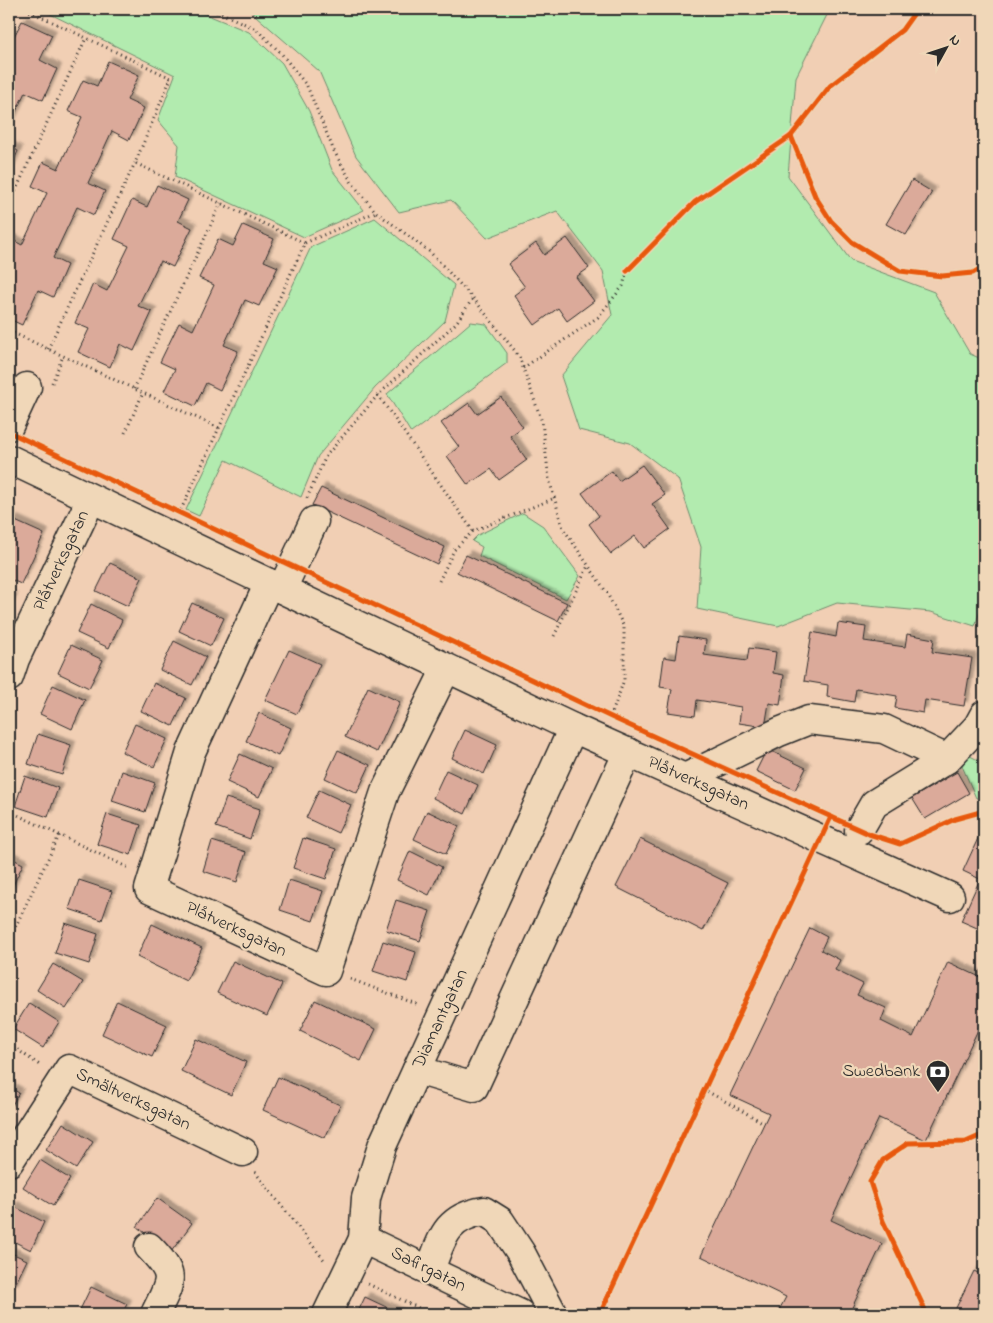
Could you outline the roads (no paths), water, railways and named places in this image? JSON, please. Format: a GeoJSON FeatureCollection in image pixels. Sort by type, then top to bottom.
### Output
{"type":"FeatureCollection","features":[{"type":"Feature","properties":{"kind":"street"},"geometry":{"type":"LineString","coordinates":[[9,426],[38,387]]}},
{"type":"Feature","properties":{"kind":"street","name":"Plåtverksgatan"},"geometry":{"type":"LineString","coordinates":[[9,459],[91,499],[180,522],[275,586],[573,728],[604,723],[628,752],[950,897]]}},
{"type":"Feature","properties":{"kind":"street","name":"Plåtverksgatan"},"geometry":{"type":"LineString","coordinates":[[9,677],[19,650],[91,499]]}},
{"type":"Feature","properties":{"kind":"street"},"geometry":{"type":"LineString","coordinates":[[275,586],[308,513]]}},
{"type":"Feature","properties":{"kind":"street","name":"Plåtverksgatan"},"geometry":{"type":"LineString","coordinates":[[275,586],[191,752],[149,889],[326,971],[386,792],[446,668]]}},
{"type":"Feature","properties":{"kind":"street"},"geometry":{"type":"LineString","coordinates":[[859,830],[874,804],[947,759],[978,726],[984,715]]}},
{"type":"Feature","properties":{"kind":"street"},"geometry":{"type":"LineString","coordinates":[[685,778],[779,732],[809,720],[884,729],[947,759]]}},
{"type":"Feature","properties":{"kind":"street","name":"Diamantgatan"},"geometry":{"type":"LineString","coordinates":[[327,1314],[363,1239],[366,1198],[382,1146],[573,728]]}},
{"type":"Feature","properties":{"kind":"street"},"geometry":{"type":"LineString","coordinates":[[417,1070],[474,1087],[628,752]]}},
{"type":"Feature","properties":{"kind":"street","name":"Smältverksgatan"},"geometry":{"type":"LineString","coordinates":[[9,1162],[69,1069],[242,1152]]}},
{"type":"Feature","properties":{"kind":"street"},"geometry":{"type":"LineString","coordinates":[[430,1270],[448,1227],[466,1214],[484,1211],[500,1221],[521,1253],[553,1314]]}},
{"type":"Feature","properties":{"kind":"street","name":"Safirgatan"},"geometry":{"type":"LineString","coordinates":[[363,1239],[520,1314]]}},
{"type":"Feature","properties":{"kind":"street"},"geometry":{"type":"LineString","coordinates":[[149,1247],[164,1262],[170,1272],[169,1283],[155,1314]]}},
{"type":"Feature","properties":{"kind":"place","name":"Swedbank"},"geometry":{"type":"Point","coordinates":[938,1093]}}]}
